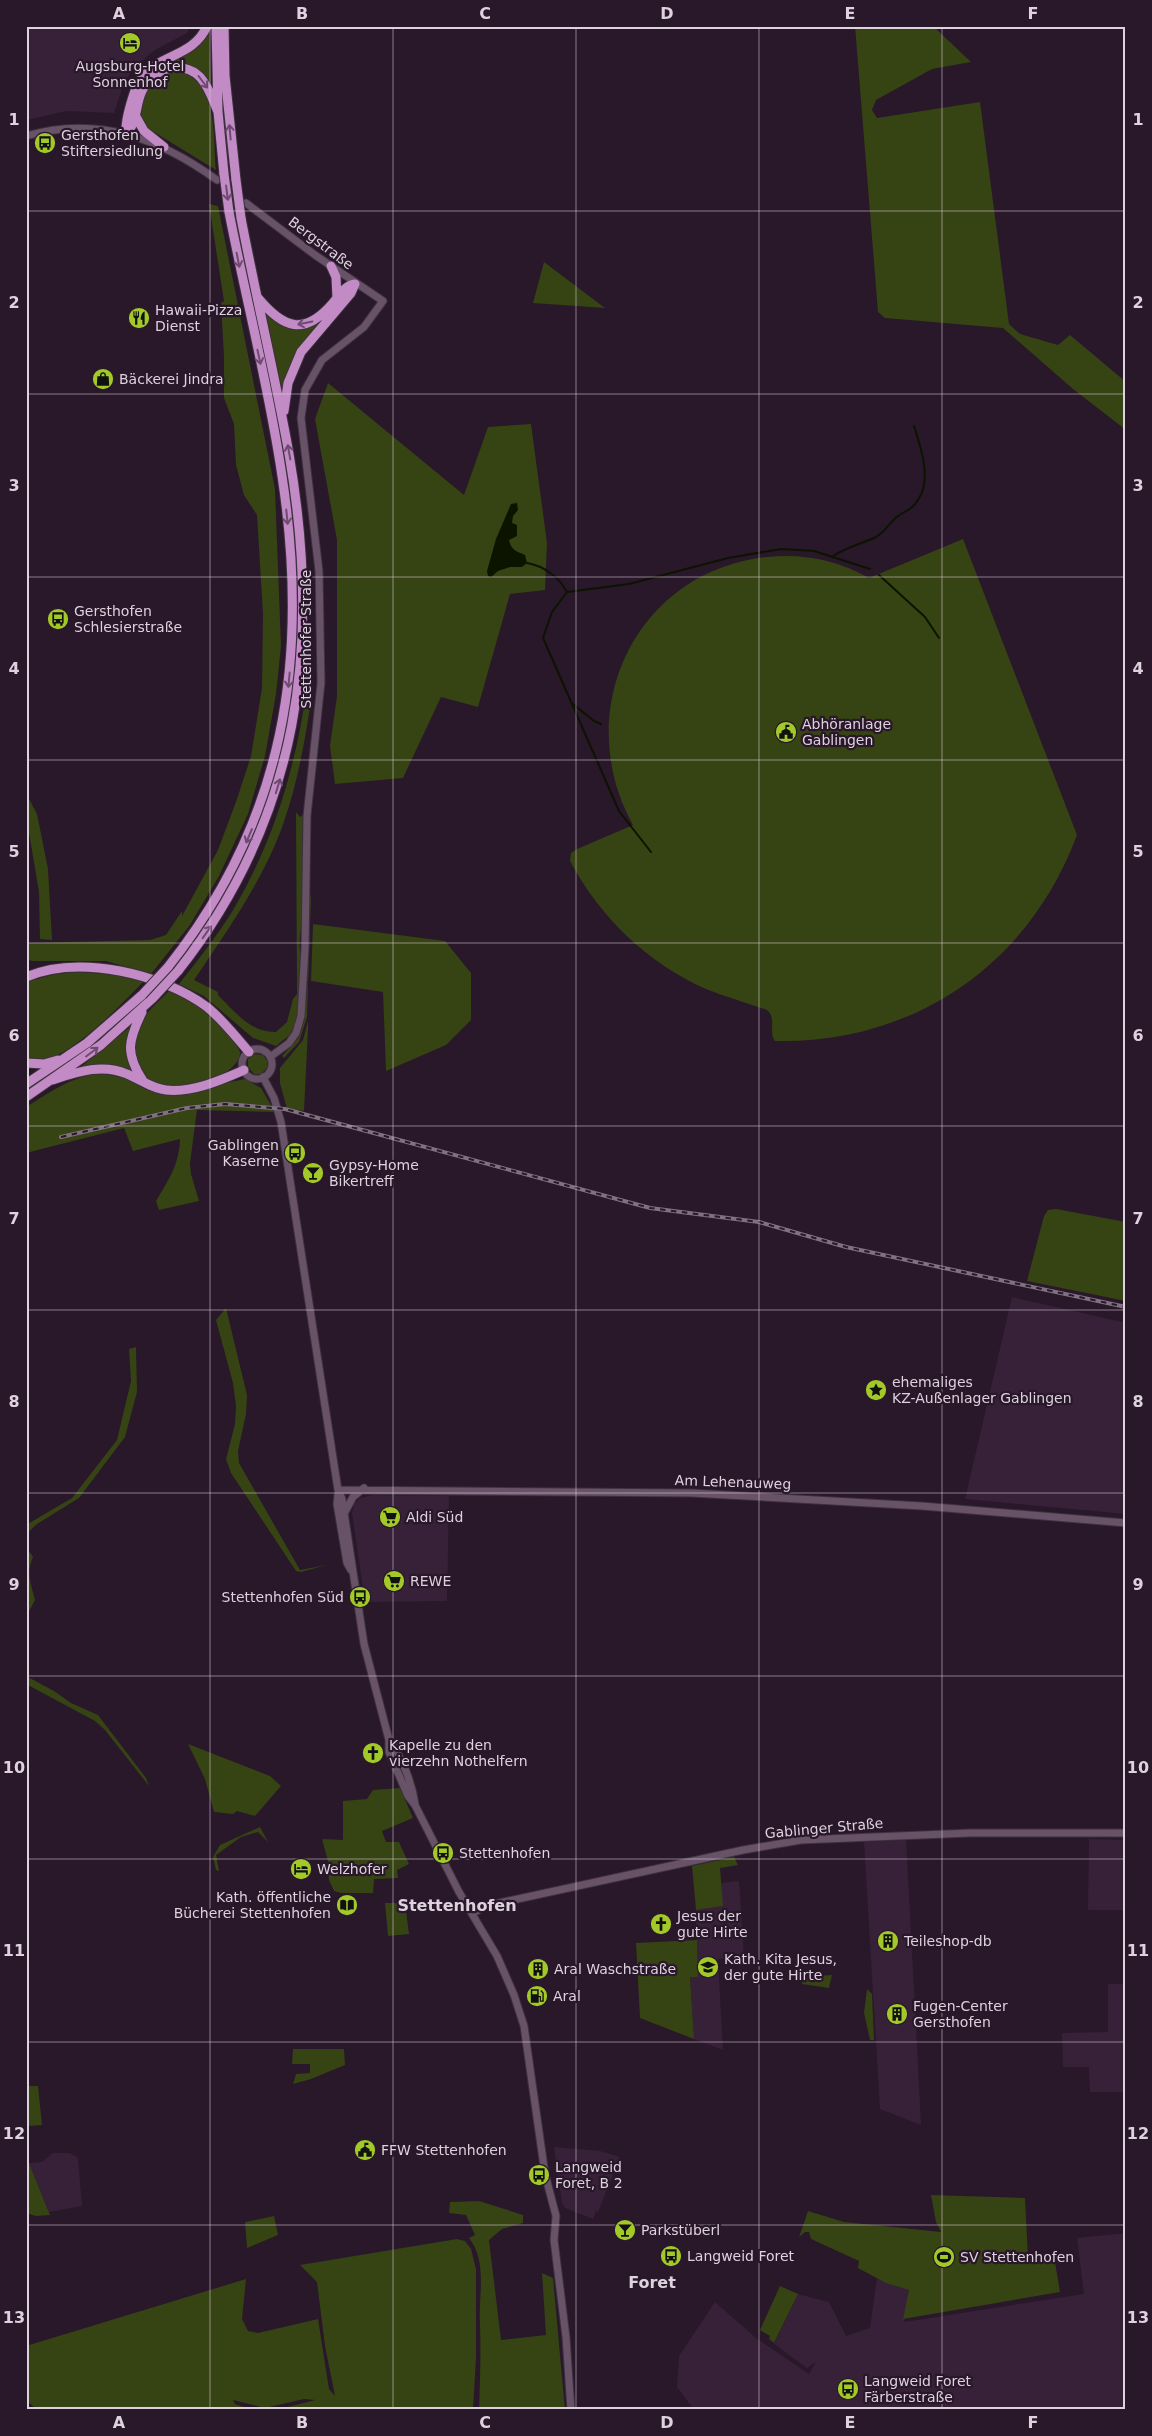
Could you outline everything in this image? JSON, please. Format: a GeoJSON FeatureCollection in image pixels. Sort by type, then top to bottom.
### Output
{"type":"FeatureCollection","features":[{"type":"Feature","properties":{"kind":"highway"},"geometry":{"type":"LineString","coordinates":[[126,134],[126,123],[134,93],[144,74],[190,48],[200,38],[207,26]]}},
{"type":"Feature","properties":{"kind":"highway"},"geometry":{"type":"LineString","coordinates":[[26,1084],[68,1057],[111,1024],[168,967],[220,894],[253,827],[279,742],[290,669],[291,572],[282,479],[273,421],[220,177],[216,26]]}},
{"type":"Feature","properties":{"kind":"highway"},"geometry":{"type":"LineString","coordinates":[[26,1096],[52,1080],[107,1040],[146,1006],[178,971],[216,920],[250,857],[275,795],[292,728],[301,656],[302,579],[296,500],[283,419],[241,218],[226,85],[224,26]]}},
{"type":"Feature","properties":{"kind":"highway"},"geometry":{"type":"LineString","coordinates":[[126,134],[133,125],[139,96],[145,85],[157,73],[172,68],[189,70],[200,78],[207,86],[218,112]]}},
{"type":"Feature","properties":{"kind":"highway"},"geometry":{"type":"LineString","coordinates":[[135,115],[144,131],[164,147]]}},
{"type":"Feature","properties":{"kind":"highway"},"geometry":{"type":"LineString","coordinates":[[331,266],[336,277],[337,298]]}},
{"type":"Feature","properties":{"kind":"highway"},"geometry":{"type":"LineString","coordinates":[[256,296],[278,320],[300,325],[321,317],[345,288],[356,284]]}},
{"type":"Feature","properties":{"kind":"highway"},"geometry":{"type":"LineString","coordinates":[[283,419],[288,383],[301,352],[351,293],[356,284]]}},
{"type":"Feature","properties":{"kind":"highway"},"geometry":{"type":"LineString","coordinates":[[26,977],[53,970],[100,968],[132,973],[162,982],[182,991],[208,1008],[230,1028],[249,1052]]}},
{"type":"Feature","properties":{"kind":"highway"},"geometry":{"type":"LineString","coordinates":[[143,1081],[135,1069],[130,1049],[133,1031],[146,1006]]}},
{"type":"Feature","properties":{"kind":"highway"},"geometry":{"type":"LineString","coordinates":[[26,1064],[44,1064],[68,1057]]}},
{"type":"Feature","properties":{"kind":"highway"},"geometry":{"type":"LineString","coordinates":[[52,1080],[98,1069],[117,1071],[163,1090],[179,1090],[224,1079],[244,1070]]}},
{"type":"Feature","properties":{"kind":"street"},"geometry":{"type":"LineString","coordinates":[[26,136],[70,129],[126,134],[164,147],[220,177]]}},
{"type":"Feature","properties":{"kind":"street","name":"Bergstraße"},"geometry":{"type":"LineString","coordinates":[[246,203],[356,284],[383,301]]}},
{"type":"Feature","properties":{"kind":"street","name":"Stettenhofer Straße"},"geometry":{"type":"LineString","coordinates":[[270,1057],[289,1043],[296,1032],[301,1016],[305,948],[307,816],[321,683],[319,572],[301,410],[305,390],[322,360],[364,326],[383,301]]}},
{"type":"Feature","properties":{"kind":"street"},"geometry":{"type":"LineString","coordinates":[[260,1050],[270,1057],[271,1069],[263,1077],[252,1077],[244,1070],[244,1059],[249,1052],[260,1050]]}},
{"type":"Feature","properties":{"kind":"street"},"geometry":{"type":"LineString","coordinates":[[263,1077],[274,1098],[282,1122],[338,1492],[337,1504],[347,1563],[352,1570]]}},
{"type":"Feature","properties":{"kind":"street"},"geometry":{"type":"LineString","coordinates":[[345,1517],[349,1502],[364,1488]]}},
{"type":"Feature","properties":{"kind":"street","name":"Am Lehenauweg"},"geometry":{"type":"LineString","coordinates":[[338,1492],[364,1488],[664,1492],[779,1496],[931,1506],[1126,1523]]}},
{"type":"Feature","properties":{"kind":"street"},"geometry":{"type":"LineString","coordinates":[[338,1492],[342,1499],[364,1644],[389,1740],[389,1752],[408,1796],[415,1805],[505,1974],[524,2026],[545,2174],[556,2216],[554,2240],[566,2337],[571,2410]]}},
{"type":"Feature","properties":{"kind":"street","name":"Gablinger Straße"},"geometry":{"type":"LineString","coordinates":[[472,1912],[490,1905],[682,1862],[801,1840],[970,1833],[1126,1833]]}},
{"type":"Feature","properties":{"kind":"shaded area"},"geometry":{"type":"Polygon","coordinates":[[[26,26],[190,26],[187,33],[155,50],[138,64],[125,80],[114,113],[67,111],[26,120],[26,26]]]}},
{"type":"Feature","properties":{"kind":"shaded area"},"geometry":{"type":"Polygon","coordinates":[[[517,503],[518,510],[513,516],[512,523],[517,525],[517,536],[509,540],[513,548],[525,555],[527,563],[522,567],[510,567],[498,571],[491,577],[488,576],[487,571],[496,539],[511,504],[517,503]]]}},
{"type":"Feature","properties":{"kind":"shaded area"},"geometry":{"type":"Polygon","coordinates":[[[1012,1297],[1126,1323],[1126,1514],[965,1499],[1012,1297]]]}},
{"type":"Feature","properties":{"kind":"shaded area"},"geometry":{"type":"Polygon","coordinates":[[[373,1495],[449,1496],[447,1601],[365,1602],[352,1513],[354,1504],[360,1498],[373,1495]]]}},
{"type":"Feature","properties":{"kind":"shaded area"},"geometry":{"type":"Polygon","coordinates":[[[1089,1839],[1126,1840],[1126,1910],[1088,1910],[1089,1839]]]}},
{"type":"Feature","properties":{"kind":"shaded area"},"geometry":{"type":"Polygon","coordinates":[[[906,1840],[921,2125],[880,2109],[864,1842],[906,1840]]]}},
{"type":"Feature","properties":{"kind":"shaded area","name":"Kath. Kita Jesus, der gute Hirte"},"geometry":{"type":"Polygon","coordinates":[[[739,1881],[744,1957],[718,1959],[723,2050],[694,2039],[690,1977],[698,1976],[696,1910],[722,1906],[721,1883],[739,1881]]]}},
{"type":"Feature","properties":{"kind":"shaded area"},"geometry":{"type":"Polygon","coordinates":[[[1108,1984],[1126,1984],[1126,2092],[1090,2092],[1089,2067],[1063,2067],[1062,2033],[1108,2032],[1108,1984]]]}},
{"type":"Feature","properties":{"kind":"shaded area"},"geometry":{"type":"Polygon","coordinates":[[[554,2147],[600,2151],[620,2157],[598,2212],[596,2211],[593,2219],[565,2208],[562,2203],[554,2147]]]}},
{"type":"Feature","properties":{"kind":"shaded area"},"geometry":{"type":"Polygon","coordinates":[[[53,2153],[70,2153],[78,2158],[82,2206],[49,2212],[29,2163],[42,2162],[53,2153]]]}},
{"type":"Feature","properties":{"kind":"shaded area"},"geometry":{"type":"Polygon","coordinates":[[[1126,2233],[1126,2410],[694,2410],[677,2387],[679,2356],[715,2302],[756,2338],[809,2374],[816,2362],[807,2368],[774,2344],[798,2294],[829,2302],[846,2336],[870,2328],[877,2278],[909,2290],[904,2322],[1084,2294],[1077,2238],[1126,2233]]]}},
{"type":"Feature","properties":{"kind":"green space"},"geometry":{"type":"Polygon","coordinates":[[[855,26],[933,26],[971,62],[932,69],[876,100],[872,110],[877,118],[980,102],[1009,324],[1020,334],[1058,345],[1070,335],[1126,382],[1126,430],[1073,389],[1003,328],[885,318],[878,312],[855,26]]]}},
{"type":"Feature","properties":{"kind":"green space"},"geometry":{"type":"Polygon","coordinates":[[[209,29],[211,89],[207,82],[171,66],[141,83],[209,29]]]}},
{"type":"Feature","properties":{"kind":"green space"},"geometry":{"type":"Polygon","coordinates":[[[180,71],[193,78],[202,87],[208,99],[214,128],[216,170],[149,129],[139,118],[142,100],[150,85],[163,76],[180,71]]]}},
{"type":"Feature","properties":{"kind":"green space"},"geometry":{"type":"Polygon","coordinates":[[[209,204],[218,206],[275,489],[281,646],[276,694],[265,756],[248,814],[219,876],[190,925],[151,974],[106,961],[32,961],[26,959],[26,943],[150,940],[166,935],[182,911],[182,916],[218,850],[251,756],[262,688],[263,614],[257,515],[244,495],[236,465],[234,424],[224,398],[221,303],[224,301],[209,204]]]}},
{"type":"Feature","properties":{"kind":"green space"},"geometry":{"type":"Polygon","coordinates":[[[544,262],[605,308],[533,303],[544,262]]]}},
{"type":"Feature","properties":{"kind":"green space"},"geometry":{"type":"Polygon","coordinates":[[[265,310],[272,319],[287,327],[330,311],[282,390],[265,310]]]}},
{"type":"Feature","properties":{"kind":"green space"},"geometry":{"type":"Polygon","coordinates":[[[328,383],[464,495],[488,427],[531,424],[547,543],[545,590],[510,594],[478,707],[441,697],[403,778],[335,784],[330,746],[337,696],[337,540],[315,419],[328,383]]]}},
{"type":"Feature","properties":{"kind":"green space"},"geometry":{"type":"Polygon","coordinates":[[[963,539],[1077,835],[1056,881],[1029,922],[997,958],[960,988],[919,1011],[874,1028],[826,1038],[775,1041],[772,1034],[770,1013],[767,1010],[706,989],[664,966],[645,952],[627,936],[596,901],[570,861],[571,853],[577,849],[633,825],[615,782],[609,737],[613,694],[627,654],[650,618],[682,589],[721,568],[767,557],[793,556],[833,562],[869,578],[963,539]]]}},
{"type":"Feature","properties":{"kind":"green space"},"geometry":{"type":"Polygon","coordinates":[[[307,687],[313,687],[306,734],[296,781],[282,827],[263,870],[247,899],[194,980],[218,992],[218,995],[237,1014],[259,1029],[276,1032],[287,1022],[293,999],[297,994],[296,812],[300,817],[303,815],[303,913],[300,940],[298,1015],[291,1034],[276,1046],[253,1038],[204,996],[179,984],[227,920],[248,884],[272,830],[290,774],[307,687]]]}},
{"type":"Feature","properties":{"kind":"green space"},"geometry":{"type":"Polygon","coordinates":[[[26,793],[37,814],[48,869],[52,940],[40,939],[39,892],[26,815],[26,793]]]}},
{"type":"Feature","properties":{"kind":"green space"},"geometry":{"type":"Polygon","coordinates":[[[311,896],[307,1017],[299,1042],[284,1058],[282,1056],[299,1037],[303,1024],[308,982],[306,972],[309,942],[308,899],[311,896]]]}},
{"type":"Feature","properties":{"kind":"green space"},"geometry":{"type":"Polygon","coordinates":[[[313,924],[445,941],[471,973],[471,1020],[446,1045],[386,1071],[383,992],[311,981],[313,924]]]}},
{"type":"Feature","properties":{"kind":"green space"},"geometry":{"type":"Polygon","coordinates":[[[77,972],[121,975],[144,981],[98,1026],[70,1048],[45,1060],[26,1060],[26,982],[55,974],[77,972]]]}},
{"type":"Feature","properties":{"kind":"green space"},"geometry":{"type":"Polygon","coordinates":[[[169,991],[200,1008],[220,1024],[235,1042],[240,1052],[235,1064],[223,1074],[205,1082],[184,1086],[164,1085],[147,1079],[136,1067],[134,1047],[138,1027],[149,1011],[169,991]]]}},
{"type":"Feature","properties":{"kind":"green space"},"geometry":{"type":"Polygon","coordinates":[[[308,1021],[304,1111],[287,1109],[280,1083],[280,1068],[303,1040],[308,1021]]]}},
{"type":"Feature","properties":{"kind":"green space"},"geometry":{"type":"Polygon","coordinates":[[[131,1026],[126,1051],[133,1073],[77,1070],[131,1026]]]}},
{"type":"Feature","properties":{"kind":"green space"},"geometry":{"type":"Polygon","coordinates":[[[254,1054],[263,1055],[267,1061],[267,1068],[261,1074],[254,1074],[248,1067],[248,1059],[254,1054]]]}},
{"type":"Feature","properties":{"kind":"green space"},"geometry":{"type":"Polygon","coordinates":[[[99,1073],[126,1078],[145,1089],[164,1095],[245,1079],[261,1088],[275,1112],[197,1110],[190,1163],[191,1174],[199,1201],[159,1210],[156,1201],[169,1179],[178,1157],[180,1139],[133,1151],[124,1128],[26,1153],[26,1107],[70,1082],[99,1073]]]}},
{"type":"Feature","properties":{"kind":"green space"},"geometry":{"type":"Polygon","coordinates":[[[1056,1209],[1126,1222],[1126,1301],[1027,1281],[1044,1216],[1048,1210],[1056,1209]]]}},
{"type":"Feature","properties":{"kind":"green space"},"geometry":{"type":"Polygon","coordinates":[[[226,1308],[247,1395],[246,1414],[238,1451],[239,1463],[300,1570],[327,1565],[301,1572],[296,1571],[231,1473],[226,1459],[235,1424],[236,1406],[233,1383],[216,1320],[226,1308]]]}},
{"type":"Feature","properties":{"kind":"green space"},"geometry":{"type":"Polygon","coordinates":[[[136,1347],[137,1392],[125,1437],[79,1498],[37,1524],[26,1534],[26,1525],[72,1498],[117,1440],[131,1381],[129,1349],[136,1347]]]}},
{"type":"Feature","properties":{"kind":"green space"},"geometry":{"type":"Polygon","coordinates":[[[26,1546],[33,1557],[30,1573],[35,1600],[26,1617],[26,1546]]]}},
{"type":"Feature","properties":{"kind":"green space"},"geometry":{"type":"Polygon","coordinates":[[[26,1676],[54,1691],[71,1703],[98,1715],[146,1778],[149,1786],[105,1730],[95,1721],[26,1684],[26,1676]]]}},
{"type":"Feature","properties":{"kind":"green space"},"geometry":{"type":"Polygon","coordinates":[[[188,1744],[270,1776],[281,1786],[255,1816],[237,1811],[233,1814],[214,1812],[205,1779],[188,1744]]]}},
{"type":"Feature","properties":{"kind":"green space"},"geometry":{"type":"Polygon","coordinates":[[[400,1788],[413,1818],[382,1831],[386,1842],[399,1842],[409,1864],[397,1870],[398,1878],[374,1879],[373,1893],[341,1893],[334,1891],[329,1880],[328,1873],[332,1876],[322,1839],[343,1840],[343,1801],[367,1799],[373,1790],[400,1788]]]}},
{"type":"Feature","properties":{"kind":"green space"},"geometry":{"type":"Polygon","coordinates":[[[260,1827],[268,1842],[258,1832],[241,1837],[216,1855],[219,1871],[216,1870],[213,1857],[220,1845],[260,1827]]]}},
{"type":"Feature","properties":{"kind":"green space"},"geometry":{"type":"Polygon","coordinates":[[[734,1857],[738,1865],[720,1868],[723,1906],[696,1910],[692,1866],[734,1857]]]}},
{"type":"Feature","properties":{"kind":"green space"},"geometry":{"type":"Polygon","coordinates":[[[385,1903],[405,1903],[409,1934],[388,1936],[385,1903]]]}},
{"type":"Feature","properties":{"kind":"green space"},"geometry":{"type":"Polygon","coordinates":[[[697,1940],[698,1977],[690,1977],[694,2039],[640,2018],[636,1943],[697,1940]]]}},
{"type":"Feature","properties":{"kind":"green space"},"geometry":{"type":"Polygon","coordinates":[[[832,1975],[829,1988],[802,1984],[803,1977],[832,1975]]]}},
{"type":"Feature","properties":{"kind":"green space"},"geometry":{"type":"Polygon","coordinates":[[[867,1989],[872,1994],[874,2040],[870,2040],[864,2013],[867,1989]]]}},
{"type":"Feature","properties":{"kind":"green space"},"geometry":{"type":"Polygon","coordinates":[[[293,2049],[344,2049],[345,2065],[293,2084],[296,2074],[310,2073],[310,2064],[292,2064],[293,2049]]]}},
{"type":"Feature","properties":{"kind":"green space"},"geometry":{"type":"Polygon","coordinates":[[[26,2086],[38,2086],[42,2125],[28,2126],[26,2086]]]}},
{"type":"Feature","properties":{"kind":"green space"},"geometry":{"type":"Polygon","coordinates":[[[29,2141],[29,2163],[50,2215],[36,2216],[26,2213],[26,2142],[29,2141]]]}},
{"type":"Feature","properties":{"kind":"green space","name":"SV Stettenhofen"},"geometry":{"type":"Polygon","coordinates":[[[931,2195],[1025,2198],[1028,2257],[1054,2256],[1060,2292],[903,2319],[909,2290],[886,2283],[858,2268],[859,2261],[811,2239],[809,2232],[805,2232],[799,2237],[808,2211],[844,2222],[941,2232],[936,2222],[931,2195]]]}},
{"type":"Feature","properties":{"kind":"green space"},"geometry":{"type":"Polygon","coordinates":[[[479,2201],[523,2215],[523,2223],[502,2229],[489,2240],[501,2340],[546,2335],[542,2273],[553,2278],[565,2410],[479,2410],[481,2280],[475,2247],[469,2238],[475,2235],[466,2215],[449,2213],[450,2202],[479,2201]]]}},
{"type":"Feature","properties":{"kind":"green space"},"geometry":{"type":"Polygon","coordinates":[[[274,2216],[278,2235],[247,2248],[245,2222],[274,2216]]]}},
{"type":"Feature","properties":{"kind":"green space"},"geometry":{"type":"Polygon","coordinates":[[[457,2239],[465,2241],[471,2249],[476,2269],[476,2357],[473,2410],[276,2410],[315,2400],[304,2399],[265,2408],[233,2400],[235,2404],[253,2410],[37,2410],[26,2400],[26,2346],[246,2279],[242,2319],[248,2331],[258,2333],[318,2319],[329,2389],[335,2396],[325,2346],[317,2282],[300,2265],[457,2239]]]}},
{"type":"Feature","properties":{"kind":"green space"},"geometry":{"type":"Polygon","coordinates":[[[780,2286],[798,2294],[774,2343],[769,2339],[770,2336],[760,2330],[780,2286]]]}},
{"type":"Feature","properties":{"kind":"waterway"},"geometry":{"type":"LineString","coordinates":[[833,556],[879,535],[895,518],[911,508],[918,499],[923,490],[925,479],[923,457],[914,426]]}},
{"type":"Feature","properties":{"kind":"waterway"},"geometry":{"type":"LineString","coordinates":[[651,852],[619,811],[543,638],[552,612],[567,592],[629,584],[728,558],[781,549],[814,551],[870,569]]}},
{"type":"Feature","properties":{"kind":"waterway"},"geometry":{"type":"LineString","coordinates":[[527,563],[550,573],[567,592]]}},
{"type":"Feature","properties":{"kind":"waterway"},"geometry":{"type":"LineString","coordinates":[[879,575],[925,617],[939,638]]}},
{"type":"Feature","properties":{"kind":"waterway"},"geometry":{"type":"LineString","coordinates":[[573,704],[594,721],[601,724]]}},
{"type":"Feature","properties":{"kind":"railway"},"geometry":{"type":"LineString","coordinates":[[61,1137],[187,1108],[225,1104],[285,1109],[650,1208],[759,1222],[846,1247],[1126,1307]]}},
{"type":"Feature","properties":{"kind":"place","name":"Augsburg-Hotel Sonnenhof"},"geometry":{"type":"Point","coordinates":[130,43]}},
{"type":"Feature","properties":{"kind":"place","name":"Gersthofen Stiftersiedlung"},"geometry":{"type":"Point","coordinates":[45,143]}},
{"type":"Feature","properties":{"kind":"place","name":"Hawaii-Pizza Dienst"},"geometry":{"type":"Point","coordinates":[139,318]}},
{"type":"Feature","properties":{"kind":"place","name":"Bäckerei Jindra"},"geometry":{"type":"Point","coordinates":[103,379]}},
{"type":"Feature","properties":{"kind":"place","name":"Gersthofen Schlesierstraße"},"geometry":{"type":"Point","coordinates":[58,619]}},
{"type":"Feature","properties":{"kind":"place","name":"Abhöranlage Gablingen"},"geometry":{"type":"Point","coordinates":[786,732]}},
{"type":"Feature","properties":{"kind":"place","name":"Gablingen Kaserne"},"geometry":{"type":"Point","coordinates":[295,1153]}},
{"type":"Feature","properties":{"kind":"place","name":"Gypsy-Home Bikertreff"},"geometry":{"type":"Point","coordinates":[313,1173]}},
{"type":"Feature","properties":{"kind":"place","name":"ehemaliges KZ-Außenlager Gablingen"},"geometry":{"type":"Point","coordinates":[876,1390]}},
{"type":"Feature","properties":{"kind":"place","name":"Aldi Süd"},"geometry":{"type":"Point","coordinates":[390,1517]}},
{"type":"Feature","properties":{"kind":"place","name":"REWE"},"geometry":{"type":"Point","coordinates":[394,1581]}},
{"type":"Feature","properties":{"kind":"place","name":"Stettenhofen Süd"},"geometry":{"type":"Point","coordinates":[360,1597]}},
{"type":"Feature","properties":{"kind":"place","name":"Kapelle zu den vierzehn Nothelfern"},"geometry":{"type":"Point","coordinates":[373,1753]}},
{"type":"Feature","properties":{"kind":"place","name":"Stettenhofen"},"geometry":{"type":"Point","coordinates":[443,1853]}},
{"type":"Feature","properties":{"kind":"place","name":"Welzhofer"},"geometry":{"type":"Point","coordinates":[301,1869]}},
{"type":"Feature","properties":{"kind":"place","name":"Kath. öffentliche Bücherei Stettenhofen"},"geometry":{"type":"Point","coordinates":[347,1905]}},
{"type":"Feature","properties":{"kind":"place","name":"Jesus der gute Hirte"},"geometry":{"type":"Point","coordinates":[661,1924]}},
{"type":"Feature","properties":{"kind":"place","name":"Teileshop-db"},"geometry":{"type":"Point","coordinates":[888,1941]}},
{"type":"Feature","properties":{"kind":"place","name":"Kath. Kita Jesus, der gute Hirte"},"geometry":{"type":"Point","coordinates":[708,1967]}},
{"type":"Feature","properties":{"kind":"place","name":"Aral Waschstraße"},"geometry":{"type":"Point","coordinates":[538,1969]}},
{"type":"Feature","properties":{"kind":"place","name":"Aral"},"geometry":{"type":"Point","coordinates":[537,1996]}},
{"type":"Feature","properties":{"kind":"place","name":"Fugen-Center Gersthofen"},"geometry":{"type":"Point","coordinates":[897,2014]}},
{"type":"Feature","properties":{"kind":"place","name":"FFW Stettenhofen"},"geometry":{"type":"Point","coordinates":[365,2150]}},
{"type":"Feature","properties":{"kind":"place","name":"Langweid Foret, B 2"},"geometry":{"type":"Point","coordinates":[539,2175]}},
{"type":"Feature","properties":{"kind":"place","name":"Parkstüberl"},"geometry":{"type":"Point","coordinates":[625,2230]}},
{"type":"Feature","properties":{"kind":"place","name":"Langweid Foret"},"geometry":{"type":"Point","coordinates":[671,2256]}},
{"type":"Feature","properties":{"kind":"place","name":"SV Stettenhofen"},"geometry":{"type":"Point","coordinates":[944,2257]}},
{"type":"Feature","properties":{"kind":"place","name":"Langweid Foret Färberstraße"},"geometry":{"type":"Point","coordinates":[848,2389]}},
{"type":"Feature","properties":{"kind":"district","name":"Stettenhofen"},"geometry":{"type":"Point","coordinates":[457,1905]}},
{"type":"Feature","properties":{"kind":"district","name":"Foret"},"geometry":{"type":"Point","coordinates":[652,2282]}}]}
